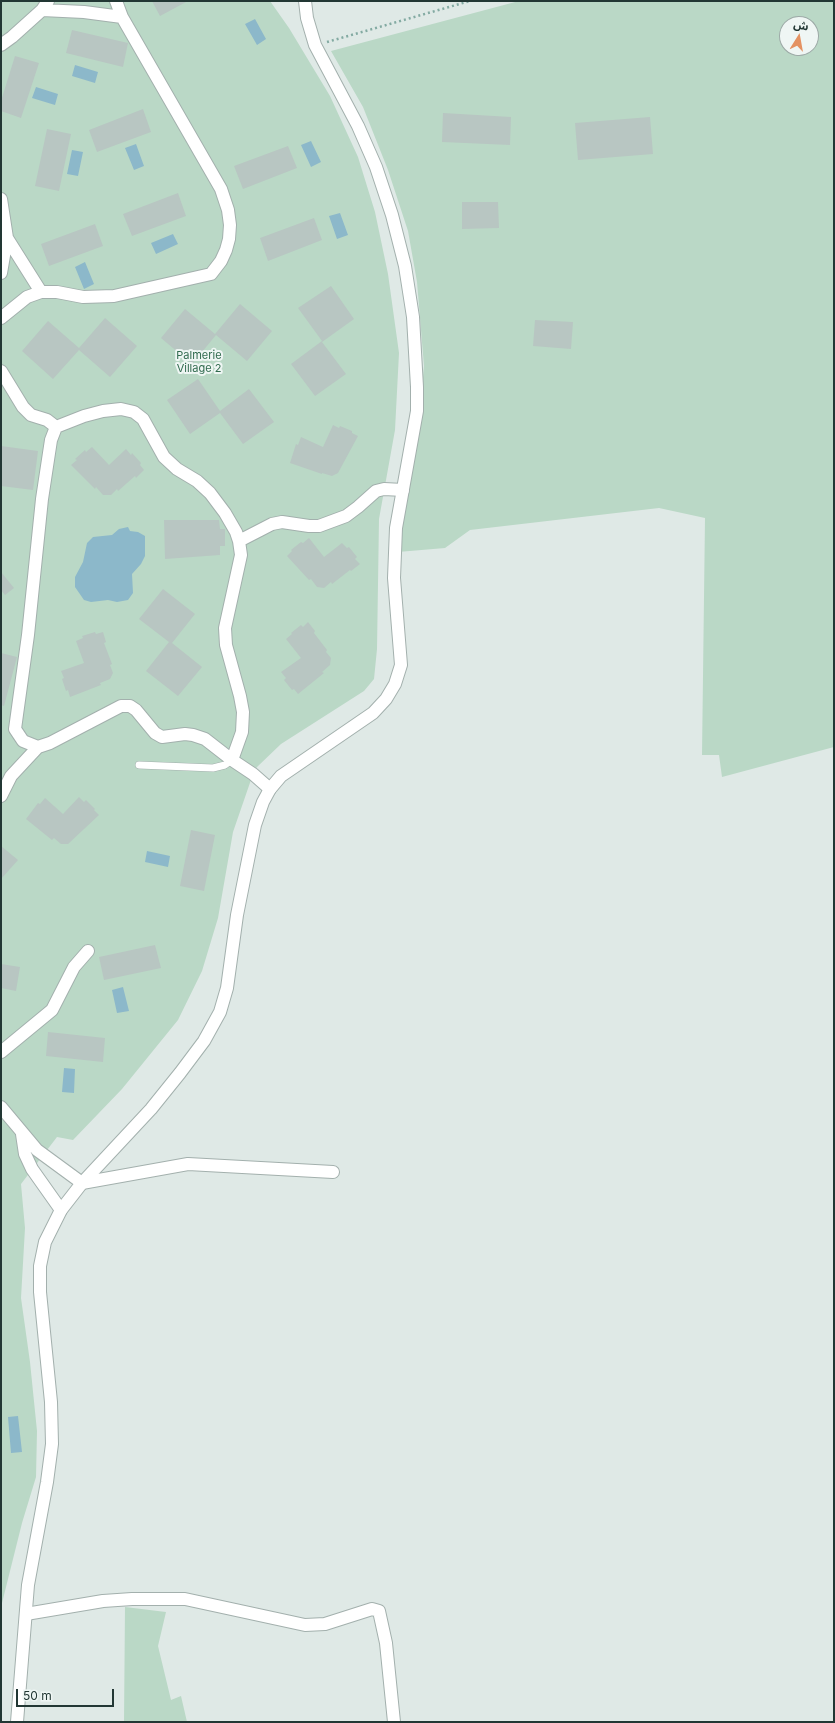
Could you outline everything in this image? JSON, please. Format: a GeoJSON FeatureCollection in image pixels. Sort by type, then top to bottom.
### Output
{"type":"FeatureCollection","features":[{"type":"Feature","properties":{"kind":"street"},"geometry":{"type":"LineString","coordinates":[[1,318],[27,297],[41,292],[57,292],[83,297],[114,296],[211,274],[221,261],[229,239],[230,225],[228,210],[221,189],[122,17],[116,1]]}},
{"type":"Feature","properties":{"kind":"street"},"geometry":{"type":"LineString","coordinates":[[17,1722],[28,1585],[47,1482],[52,1444],[51,1402],[40,1292],[40,1266],[45,1242],[61,1210],[82,1183],[151,1108],[180,1073],[204,1041],[220,1012],[227,988],[238,915],[255,825],[263,802],[270,790],[281,776],[373,713],[386,699],[395,684],[401,666],[394,578],[396,528],[417,411],[418,387],[413,317],[405,266],[392,215],[376,167],[358,126],[315,45],[307,18],[305,1]]}},
{"type":"Feature","properties":{"kind":"street"},"geometry":{"type":"LineString","coordinates":[[1,44],[12,37],[45,5],[122,17]]}},
{"type":"Feature","properties":{"kind":"street"},"geometry":{"type":"LineString","coordinates":[[1,199],[8,238],[41,292]]}},
{"type":"Feature","properties":{"kind":"street"},"geometry":{"type":"LineString","coordinates":[[1,273],[8,238]]}},
{"type":"Feature","properties":{"kind":"street"},"geometry":{"type":"LineString","coordinates":[[1,371],[23,407],[31,415],[47,420],[56,427]]}},
{"type":"Feature","properties":{"kind":"street"},"geometry":{"type":"LineString","coordinates":[[38,747],[23,740],[15,729],[28,635],[42,499],[51,440],[56,427],[84,416],[103,411],[121,409],[134,412],[146,424],[164,457],[177,469],[197,481],[210,493],[225,513],[239,541],[241,555],[225,628],[226,645],[243,712],[242,732],[232,760]]}},
{"type":"Feature","properties":{"kind":"street"},"geometry":{"type":"LineString","coordinates":[[239,541],[272,524],[282,522],[319,526],[346,516],[358,508],[376,491],[384,489],[403,490]]}},
{"type":"Feature","properties":{"kind":"street"},"geometry":{"type":"LineString","coordinates":[[1,796],[11,776],[38,747],[50,743],[120,706],[130,706],[136,710],[156,733],[162,737],[193,734],[205,740],[253,774],[270,790]]}},
{"type":"Feature","properties":{"kind":"street"},"geometry":{"type":"LineString","coordinates":[[1,1052],[52,1010],[74,967],[88,951]]}},
{"type":"Feature","properties":{"kind":"street"},"geometry":{"type":"LineString","coordinates":[[1,1107],[22,1134],[43,1155],[82,1183],[188,1164],[332,1172]]}},
{"type":"Feature","properties":{"kind":"street"},"geometry":{"type":"LineString","coordinates":[[22,1134],[25,1154],[32,1169],[61,1210]]}},
{"type":"Feature","properties":{"kind":"street"},"geometry":{"type":"LineString","coordinates":[[26,1614],[110,1600],[185,1599],[305,1626],[325,1624],[372,1609],[380,1611],[386,1643],[394,1722]]}},
{"type":"Feature","properties":{"kind":"lane"},"geometry":{"type":"LineString","coordinates":[[139,765],[212,768],[225,765],[232,760]]}},
{"type":"Feature","properties":{"kind":"path"},"geometry":{"type":"LineString","coordinates":[[315,45],[470,1]]}},
{"type":"Feature","properties":{"kind":"green space","name":"Palmerie Village 2"},"geometry":{"type":"Polygon","coordinates":[[[1,1],[270,1],[289,28],[330,96],[358,157],[375,212],[388,274],[399,353],[395,430],[379,519],[377,649],[374,679],[364,691],[281,744],[257,767],[253,774],[233,832],[218,918],[202,971],[178,1020],[122,1089],[73,1140],[57,1137],[21,1184],[25,1228],[21,1298],[30,1362],[37,1431],[36,1477],[22,1523],[1,1607],[1,1]]]}},
{"type":"Feature","properties":{"kind":"green space"},"geometry":{"type":"Polygon","coordinates":[[[519,1],[834,1],[834,747],[722,777],[719,755],[702,755],[705,518],[659,508],[470,530],[445,548],[398,552],[416,450],[424,366],[417,282],[408,231],[388,170],[363,107],[331,51],[519,1]]]}},
{"type":"Feature","properties":{"kind":"green space"},"geometry":{"type":"Polygon","coordinates":[[[125,1607],[166,1612],[158,1646],[171,1700],[181,1696],[187,1722],[124,1722],[125,1607]]]}},
{"type":"Feature","properties":{"kind":"water"},"geometry":{"type":"Polygon","coordinates":[[[255,19],[266,39],[257,45],[245,24],[255,19]]]}},
{"type":"Feature","properties":{"kind":"water"},"geometry":{"type":"Polygon","coordinates":[[[75,65],[98,72],[95,83],[72,76],[75,65]]]}},
{"type":"Feature","properties":{"kind":"water"},"geometry":{"type":"Polygon","coordinates":[[[36,87],[58,94],[55,105],[32,98],[36,87]]]}},
{"type":"Feature","properties":{"kind":"water"},"geometry":{"type":"Polygon","coordinates":[[[311,141],[321,162],[311,167],[301,145],[311,141]]]}},
{"type":"Feature","properties":{"kind":"water"},"geometry":{"type":"Polygon","coordinates":[[[136,144],[144,166],[134,170],[125,148],[136,144]]]}},
{"type":"Feature","properties":{"kind":"water"},"geometry":{"type":"Polygon","coordinates":[[[72,150],[83,152],[78,176],[67,174],[72,150]]]}},
{"type":"Feature","properties":{"kind":"water"},"geometry":{"type":"Polygon","coordinates":[[[340,213],[348,235],[337,239],[329,216],[340,213]]]}},
{"type":"Feature","properties":{"kind":"water"},"geometry":{"type":"Polygon","coordinates":[[[173,234],[178,244],[156,254],[151,243],[173,234]]]}},
{"type":"Feature","properties":{"kind":"water"},"geometry":{"type":"Polygon","coordinates":[[[85,262],[94,284],[84,289],[75,267],[85,262]]]}},
{"type":"Feature","properties":{"kind":"water"},"geometry":{"type":"Polygon","coordinates":[[[128,527],[130,531],[138,532],[145,536],[145,556],[141,564],[132,574],[133,593],[128,600],[117,602],[108,600],[91,602],[84,600],[75,587],[75,577],[83,562],[87,543],[93,537],[112,535],[119,529],[128,527]]]}},
{"type":"Feature","properties":{"kind":"water"},"geometry":{"type":"Polygon","coordinates":[[[147,851],[170,856],[168,867],[145,862],[147,851]]]}},
{"type":"Feature","properties":{"kind":"water"},"geometry":{"type":"Polygon","coordinates":[[[123,987],[129,1011],[117,1013],[112,990],[123,987]]]}},
{"type":"Feature","properties":{"kind":"water"},"geometry":{"type":"Polygon","coordinates":[[[64,1068],[75,1069],[74,1093],[62,1092],[64,1068]]]}},
{"type":"Feature","properties":{"kind":"water"},"geometry":{"type":"Polygon","coordinates":[[[18,1416],[22,1452],[11,1453],[8,1417],[18,1416]]]}},
{"type":"Feature","properties":{"kind":"building"},"geometry":{"type":"Polygon","coordinates":[[[152,1],[188,1],[160,16],[152,1]]]}},
{"type":"Feature","properties":{"kind":"building"},"geometry":{"type":"Polygon","coordinates":[[[72,30],[128,43],[123,67],[66,53],[72,30]]]}},
{"type":"Feature","properties":{"kind":"building"},"geometry":{"type":"Polygon","coordinates":[[[15,56],[39,63],[21,118],[1,111],[1,101],[15,56]]]}},
{"type":"Feature","properties":{"kind":"building"},"geometry":{"type":"Polygon","coordinates":[[[143,109],[151,132],[97,152],[89,130],[143,109]]]}},
{"type":"Feature","properties":{"kind":"building"},"geometry":{"type":"Polygon","coordinates":[[[443,113],[511,117],[510,145],[442,142],[443,113]]]}},
{"type":"Feature","properties":{"kind":"building"},"geometry":{"type":"Polygon","coordinates":[[[650,117],[653,154],[578,160],[575,123],[650,117]]]}},
{"type":"Feature","properties":{"kind":"building"},"geometry":{"type":"Polygon","coordinates":[[[47,129],[71,134],[59,191],[35,186],[47,129]]]}},
{"type":"Feature","properties":{"kind":"building"},"geometry":{"type":"Polygon","coordinates":[[[288,146],[297,168],[243,189],[234,166],[288,146]]]}},
{"type":"Feature","properties":{"kind":"building"},"geometry":{"type":"Polygon","coordinates":[[[178,193],[186,216],[132,236],[123,214],[178,193]]]}},
{"type":"Feature","properties":{"kind":"building"},"geometry":{"type":"Polygon","coordinates":[[[462,202],[498,202],[499,228],[462,229],[462,202]]]}},
{"type":"Feature","properties":{"kind":"building"},"geometry":{"type":"Polygon","coordinates":[[[314,218],[322,240],[268,261],[260,238],[314,218]]]}},
{"type":"Feature","properties":{"kind":"building"},"geometry":{"type":"Polygon","coordinates":[[[95,224],[103,246],[49,266],[41,244],[95,224]]]}},
{"type":"Feature","properties":{"kind":"building"},"geometry":{"type":"Polygon","coordinates":[[[331,286],[354,319],[322,342],[346,374],[315,396],[291,364],[322,341],[298,308],[331,286]]]}},
{"type":"Feature","properties":{"kind":"building"},"geometry":{"type":"Polygon","coordinates":[[[240,304],[272,331],[247,361],[216,335],[192,364],[161,338],[185,309],[215,334],[240,304]]]}},
{"type":"Feature","properties":{"kind":"building"},"geometry":{"type":"Polygon","coordinates":[[[105,318],[137,346],[110,377],[79,350],[53,379],[22,351],[48,321],[79,348],[105,318]]]}},
{"type":"Feature","properties":{"kind":"building"},"geometry":{"type":"Polygon","coordinates":[[[535,320],[573,322],[571,349],[533,346],[535,320]]]}},
{"type":"Feature","properties":{"kind":"building"},"geometry":{"type":"Polygon","coordinates":[[[198,379],[220,411],[249,389],[274,422],[243,444],[220,413],[190,434],[167,400],[198,379]]]}},
{"type":"Feature","properties":{"kind":"building"},"geometry":{"type":"Polygon","coordinates":[[[333,425],[352,431],[352,433],[358,436],[338,473],[332,476],[322,474],[290,463],[296,444],[298,445],[301,437],[323,447],[333,425]]]}},
{"type":"Feature","properties":{"kind":"building"},"geometry":{"type":"Polygon","coordinates":[[[1,446],[38,451],[33,490],[1,486],[1,446]]]}},
{"type":"Feature","properties":{"kind":"building"},"geometry":{"type":"Polygon","coordinates":[[[92,447],[109,465],[126,449],[141,463],[140,465],[144,470],[118,491],[117,489],[111,495],[103,495],[71,465],[85,450],[86,452],[92,447]]]}},
{"type":"Feature","properties":{"kind":"building"},"geometry":{"type":"Polygon","coordinates":[[[164,520],[219,520],[220,529],[225,529],[225,546],[220,546],[220,555],[165,559],[164,520]]]}},
{"type":"Feature","properties":{"kind":"building"},"geometry":{"type":"Polygon","coordinates":[[[309,538],[324,557],[342,543],[347,548],[349,547],[357,557],[355,559],[360,564],[332,584],[331,582],[324,588],[317,587],[311,579],[309,580],[287,556],[292,551],[291,550],[309,538]]]}},
{"type":"Feature","properties":{"kind":"building"},"geometry":{"type":"Polygon","coordinates":[[[1,572],[14,588],[5,595],[1,590],[1,572]]]}},
{"type":"Feature","properties":{"kind":"building"},"geometry":{"type":"Polygon","coordinates":[[[163,589],[195,614],[172,643],[202,667],[178,696],[146,671],[169,642],[139,619],[163,589]]]}},
{"type":"Feature","properties":{"kind":"building"},"geometry":{"type":"Polygon","coordinates":[[[308,622],[331,658],[330,665],[322,672],[324,673],[298,694],[294,689],[292,690],[284,680],[286,678],[281,672],[301,658],[286,639],[301,625],[303,627],[308,622]]]}},
{"type":"Feature","properties":{"kind":"building"},"geometry":{"type":"Polygon","coordinates":[[[95,632],[96,634],[103,632],[106,642],[104,643],[112,664],[110,665],[113,673],[110,679],[100,683],[101,685],[70,697],[68,690],[66,691],[62,679],[64,678],[61,671],[84,663],[76,641],[83,638],[82,636],[95,632]]]}},
{"type":"Feature","properties":{"kind":"building"},"geometry":{"type":"Polygon","coordinates":[[[1,653],[17,657],[4,706],[1,705],[1,653]]]}},
{"type":"Feature","properties":{"kind":"building"},"geometry":{"type":"Polygon","coordinates":[[[79,797],[84,802],[86,800],[99,815],[68,844],[61,844],[54,838],[52,840],[26,819],[38,803],[40,804],[45,798],[63,814],[79,797]]]}},
{"type":"Feature","properties":{"kind":"building"},"geometry":{"type":"Polygon","coordinates":[[[191,830],[215,835],[204,891],[180,886],[191,830]]]}},
{"type":"Feature","properties":{"kind":"building"},"geometry":{"type":"Polygon","coordinates":[[[1,846],[18,860],[1,879],[1,846]]]}},
{"type":"Feature","properties":{"kind":"building"},"geometry":{"type":"Polygon","coordinates":[[[155,945],[161,968],[104,980],[99,957],[155,945]]]}},
{"type":"Feature","properties":{"kind":"building"},"geometry":{"type":"Polygon","coordinates":[[[1,964],[20,967],[16,991],[1,988],[1,964]]]}},
{"type":"Feature","properties":{"kind":"building"},"geometry":{"type":"Polygon","coordinates":[[[48,1032],[105,1038],[103,1062],[46,1056],[48,1032]]]}}]}
